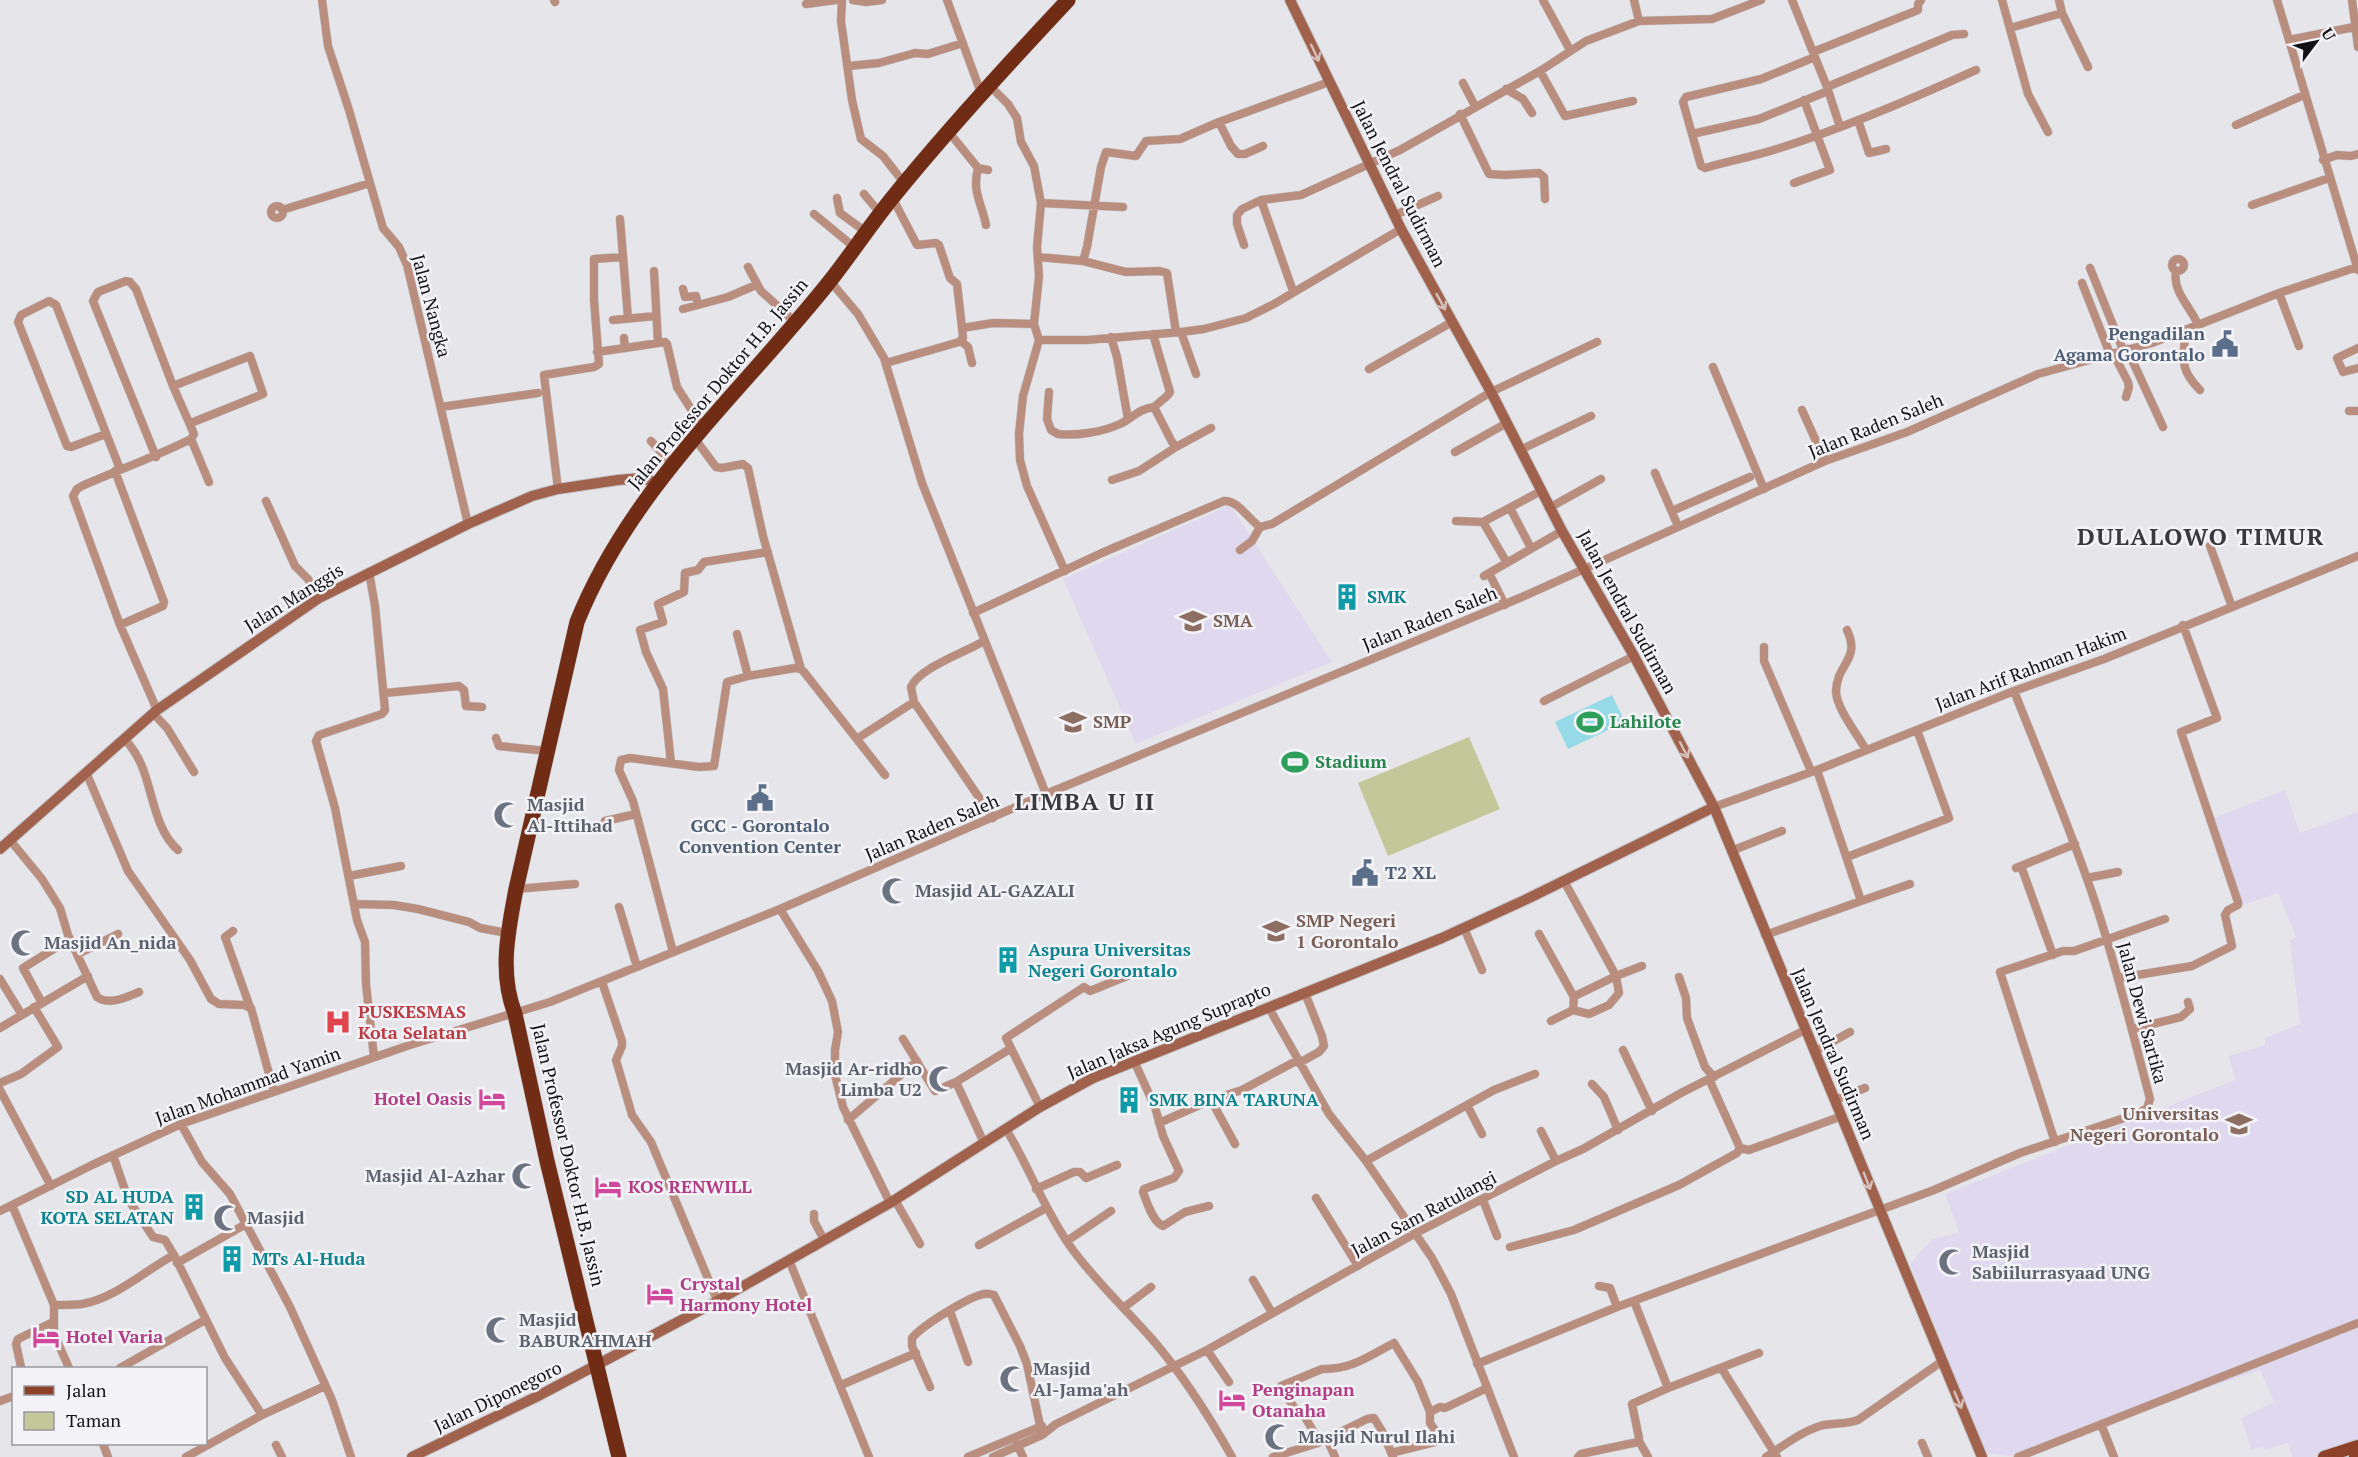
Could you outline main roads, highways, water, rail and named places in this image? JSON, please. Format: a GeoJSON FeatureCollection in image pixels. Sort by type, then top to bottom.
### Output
{"type":"FeatureCollection","features":[{"type":"Feature","properties":{"kind":"highway","name":"Jalan Professor Doktor H.B. Jassin"},"geometry":{"type":"LineString","coordinates":[[619,1457],[594,1367],[551,1192],[511,1010],[506,966],[507,933],[577,622],[591,587],[657,483],[830,280],[892,197],[1061,3]]}},
{"type":"Feature","properties":{"kind":"highway","name":"Jalan Professor Doktor H.B. Jassin"},"geometry":{"type":"LineString","coordinates":[[594,1367],[611,1457]]}},
{"type":"Feature","properties":{"kind":"main road"},"geometry":{"type":"LineString","coordinates":[[2324,1457],[2358,1446]]}},
{"type":"Feature","properties":{"kind":"water","name":"Lahilote"},"geometry":{"type":"Polygon","coordinates":[[[1612,695],[1625,722],[1568,749],[1555,722],[1612,695]]]}},
{"type":"Feature","properties":{"kind":"place","name":"Pengadilan Agama Gorontalo"},"geometry":{"type":"Point","coordinates":[2225,344]}},
{"type":"Feature","properties":{"kind":"place","name":"SMK"},"geometry":{"type":"Point","coordinates":[1347,597]}},
{"type":"Feature","properties":{"kind":"place","name":"SMA"},"geometry":{"type":"Point","coordinates":[1193,621]}},
{"type":"Feature","properties":{"kind":"place","name":"SMP"},"geometry":{"type":"Point","coordinates":[1073,722]}},
{"type":"Feature","properties":{"kind":"place","name":"Lahilote"},"geometry":{"type":"Point","coordinates":[1590,722]}},
{"type":"Feature","properties":{"kind":"place","name":"Stadium"},"geometry":{"type":"Point","coordinates":[1295,762]}},
{"type":"Feature","properties":{"kind":"place","name":"GCC - Gorontalo Convention Center"},"geometry":{"type":"Point","coordinates":[760,798]}},
{"type":"Feature","properties":{"kind":"place","name":"Masjid Al-Ittihad"},"geometry":{"type":"Point","coordinates":[507,815]}},
{"type":"Feature","properties":{"kind":"place","name":"T2 XL"},"geometry":{"type":"Point","coordinates":[1365,873]}},
{"type":"Feature","properties":{"kind":"place","name":"Masjid AL-GAZALI"},"geometry":{"type":"Point","coordinates":[895,891]}},
{"type":"Feature","properties":{"kind":"place","name":"SMP Negeri 1 Gorontalo"},"geometry":{"type":"Point","coordinates":[1276,931]}},
{"type":"Feature","properties":{"kind":"place","name":"Masjid An_nida"},"geometry":{"type":"Point","coordinates":[24,943]}},
{"type":"Feature","properties":{"kind":"place","name":"Aspura Universitas Negeri Gorontalo"},"geometry":{"type":"Point","coordinates":[1008,960]}},
{"type":"Feature","properties":{"kind":"place","name":"PUSKESMAS Kota Selatan"},"geometry":{"type":"Point","coordinates":[338,1022]}},
{"type":"Feature","properties":{"kind":"place","name":"Masjid Ar-ridho Limba U2"},"geometry":{"type":"Point","coordinates":[942,1079]}},
{"type":"Feature","properties":{"kind":"place","name":"Hotel Oasis"},"geometry":{"type":"Point","coordinates":[492,1099]}},
{"type":"Feature","properties":{"kind":"place","name":"SMK BINA TARUNA"},"geometry":{"type":"Point","coordinates":[1129,1100]}},
{"type":"Feature","properties":{"kind":"place","name":"Universitas Negeri Gorontalo"},"geometry":{"type":"Point","coordinates":[2239,1124]}},
{"type":"Feature","properties":{"kind":"place","name":"Masjid Al-Azhar"},"geometry":{"type":"Point","coordinates":[525,1176]}},
{"type":"Feature","properties":{"kind":"place","name":"KOS RENWILL"},"geometry":{"type":"Point","coordinates":[608,1187]}},
{"type":"Feature","properties":{"kind":"place","name":"SD AL HUDA KOTA SELATAN"},"geometry":{"type":"Point","coordinates":[194,1207]}},
{"type":"Feature","properties":{"kind":"place","name":"Masjid"},"geometry":{"type":"Point","coordinates":[227,1218]}},
{"type":"Feature","properties":{"kind":"place","name":"MTs Al-Huda"},"geometry":{"type":"Point","coordinates":[232,1259]}},
{"type":"Feature","properties":{"kind":"place","name":"Masjid Sabiilurrasyaad UNG"},"geometry":{"type":"Point","coordinates":[1952,1262]}},
{"type":"Feature","properties":{"kind":"place","name":"Crystal Harmony Hotel"},"geometry":{"type":"Point","coordinates":[660,1294]}},
{"type":"Feature","properties":{"kind":"place","name":"Masjid BABURAHMAH"},"geometry":{"type":"Point","coordinates":[499,1330]}},
{"type":"Feature","properties":{"kind":"place","name":"Hotel Varia"},"geometry":{"type":"Point","coordinates":[46,1337]}},
{"type":"Feature","properties":{"kind":"place","name":"Masjid Al-Jama'ah"},"geometry":{"type":"Point","coordinates":[1013,1379]}},
{"type":"Feature","properties":{"kind":"place","name":"Penginapan Otanaha"},"geometry":{"type":"Point","coordinates":[1232,1400]}},
{"type":"Feature","properties":{"kind":"place","name":"Masjid Nurul Ilahi"},"geometry":{"type":"Point","coordinates":[1278,1437]}},
{"type":"Feature","properties":{"kind":"district","name":"DULALOWO TIMUR"},"geometry":{"type":"Point","coordinates":[2201,537]}},
{"type":"Feature","properties":{"kind":"district","name":"LIMBA U II"},"geometry":{"type":"Point","coordinates":[1085,802]}}]}
